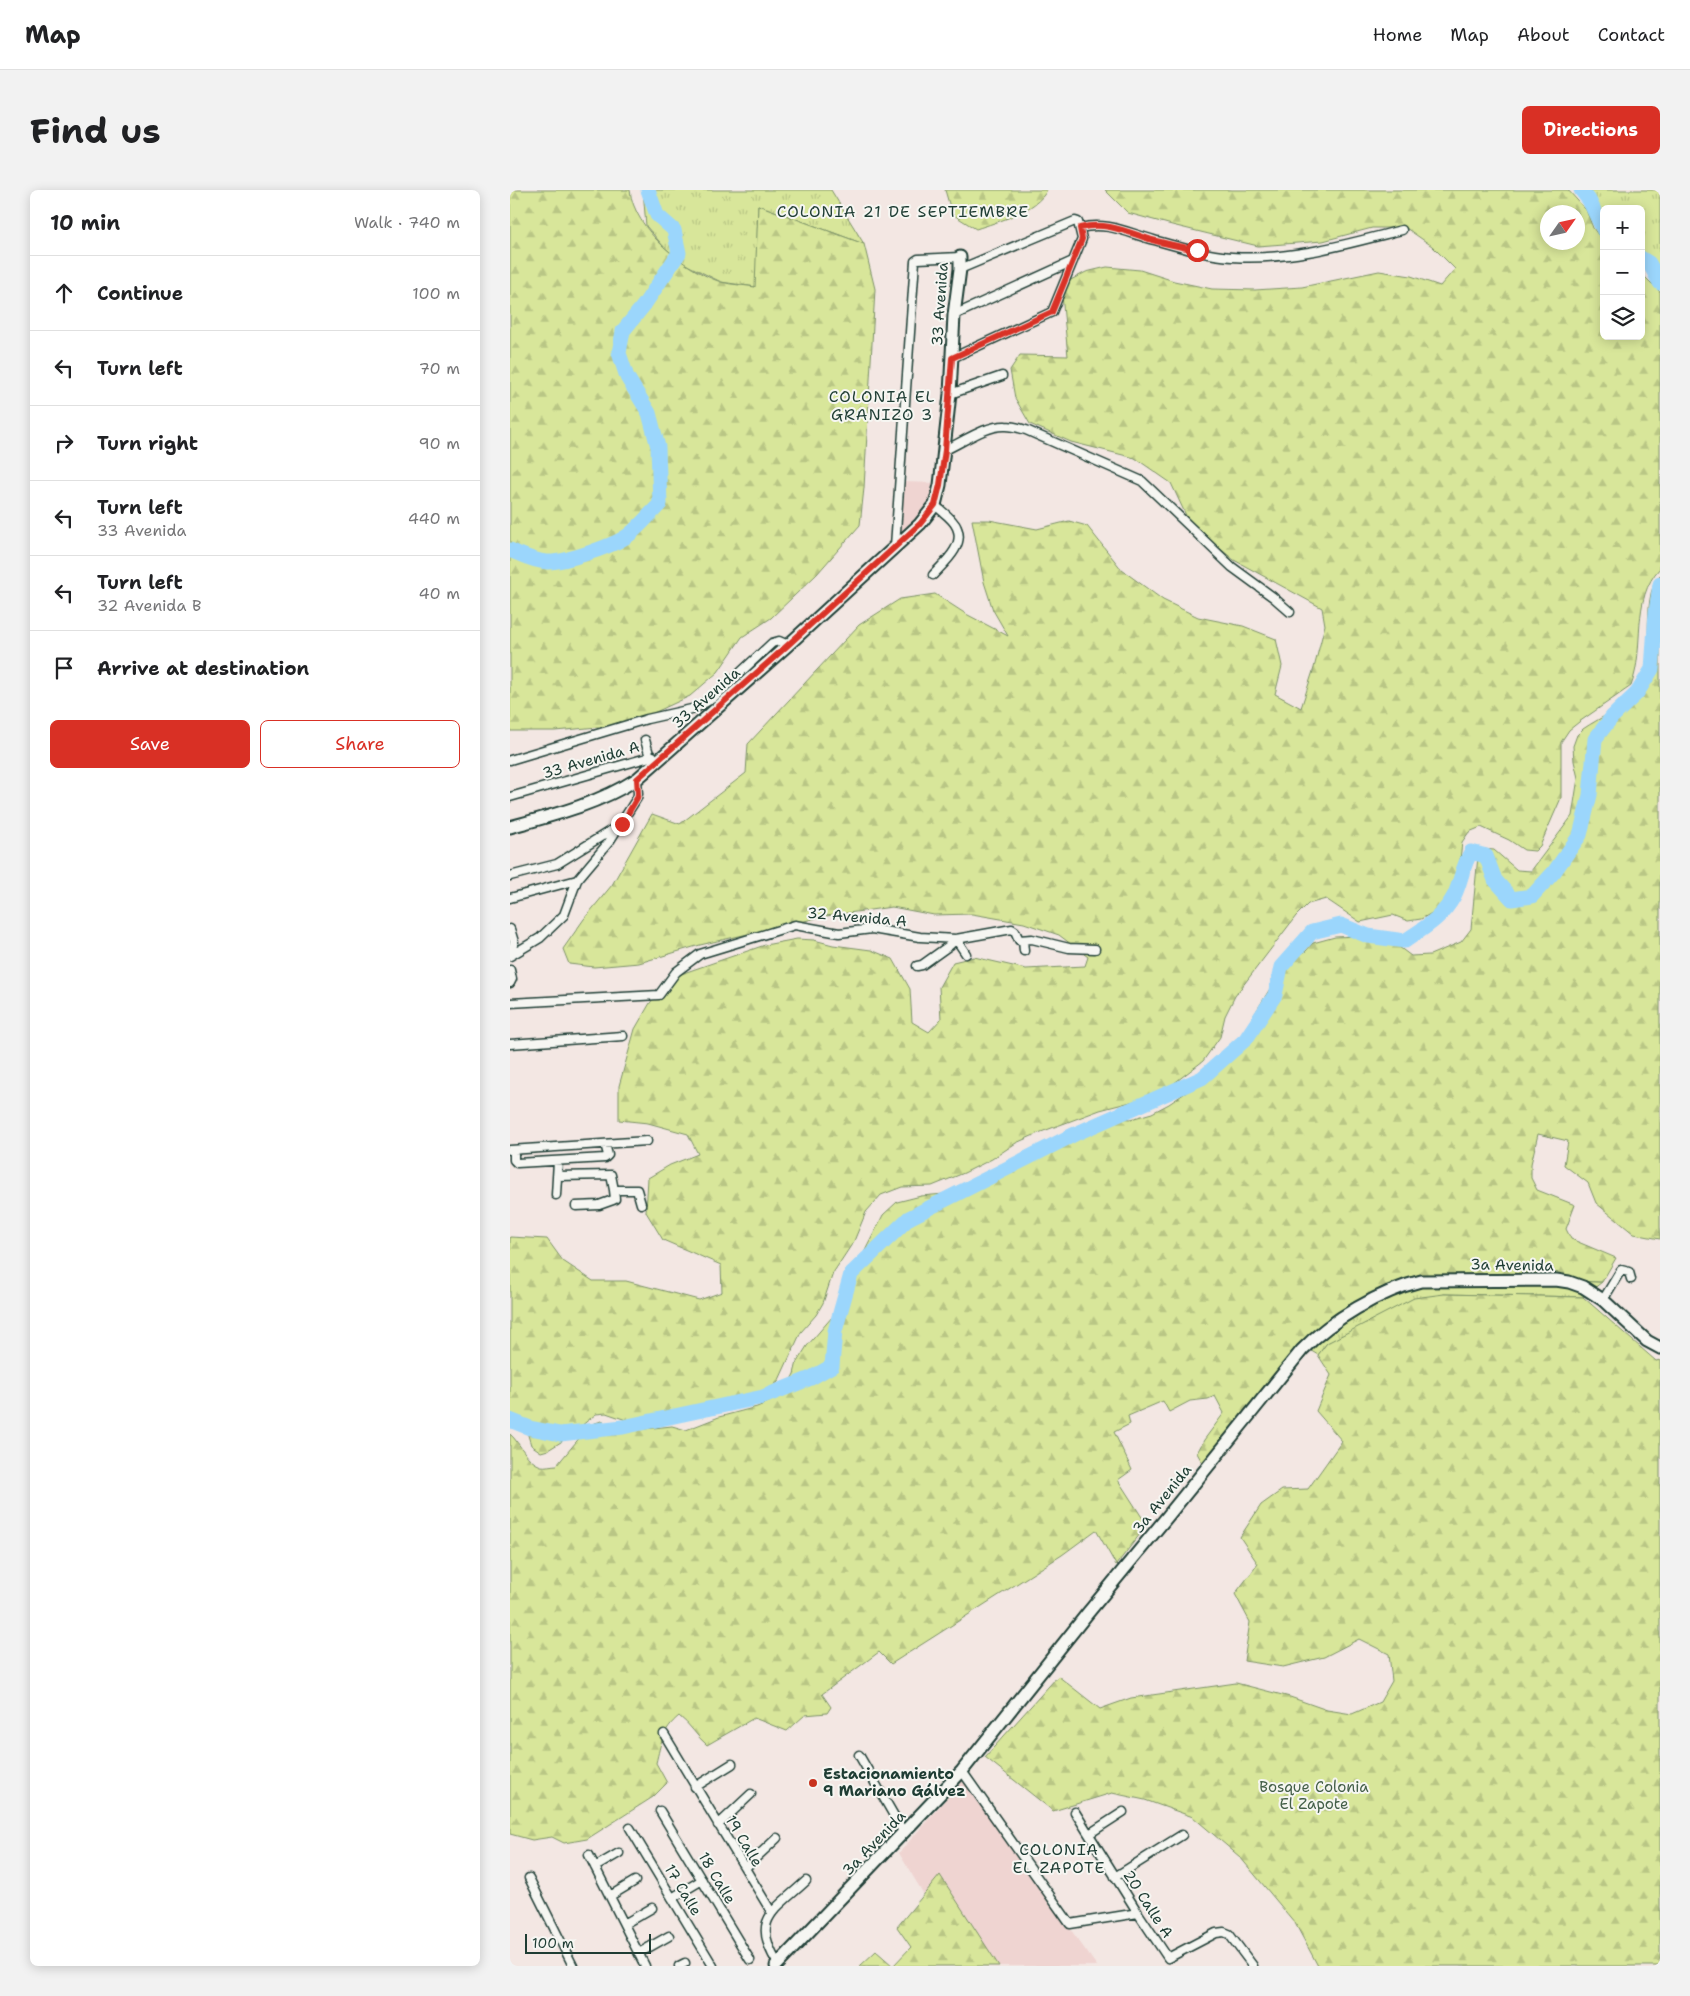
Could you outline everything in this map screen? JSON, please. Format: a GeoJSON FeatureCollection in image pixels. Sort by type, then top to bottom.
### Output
{"type":"FeatureCollection","features":[{"type":"Feature","properties":{"kind":"street"},"geometry":{"type":"LineString","coordinates":[[952,358],[1052,312],[1082,239],[1080,228],[1078,222],[1075,221],[960,263]]}},
{"type":"Feature","properties":{"kind":"street"},"geometry":{"type":"LineString","coordinates":[[1080,228],[1096,225],[1116,227],[1152,240],[1197,250],[1230,257],[1261,258],[1340,246],[1402,230]]}},
{"type":"Feature","properties":{"kind":"street","name":"33 Avenida"},"geometry":{"type":"LineString","coordinates":[[510,827],[585,805],[624,788],[637,779],[788,645],[920,524],[935,505],[945,450],[954,315],[960,263],[918,258],[915,261],[895,546]]}},
{"type":"Feature","properties":{"kind":"street"},"geometry":{"type":"LineString","coordinates":[[954,315],[1073,261]]}},
{"type":"Feature","properties":{"kind":"street"},"geometry":{"type":"LineString","coordinates":[[950,394],[1002,376]]}},
{"type":"Feature","properties":{"kind":"street"},"geometry":{"type":"LineString","coordinates":[[945,450],[987,430],[998,426],[1008,426],[1026,430],[1142,481],[1232,568],[1273,597],[1290,612]]}},
{"type":"Feature","properties":{"kind":"street"},"geometry":{"type":"LineString","coordinates":[[933,574],[952,556],[958,535],[956,525],[935,505]]}},
{"type":"Feature","properties":{"kind":"street"},"geometry":{"type":"LineString","coordinates":[[510,760],[647,719],[696,708],[713,698],[772,643],[779,641],[788,645]]}},
{"type":"Feature","properties":{"kind":"street"},"geometry":{"type":"LineString","coordinates":[[645,740],[650,757]]}},
{"type":"Feature","properties":{"kind":"street","name":"33 Avenida A"},"geometry":{"type":"LineString","coordinates":[[510,797],[664,754]]}},
{"type":"Feature","properties":{"kind":"street"},"geometry":{"type":"LineString","coordinates":[[510,955],[540,938],[564,915],[577,880],[609,842],[637,798],[637,779]]}},
{"type":"Feature","properties":{"kind":"street"},"geometry":{"type":"LineString","coordinates":[[510,876],[557,864],[622,824]]}},
{"type":"Feature","properties":{"kind":"street"},"geometry":{"type":"LineString","coordinates":[[510,898],[577,880]]}},
{"type":"Feature","properties":{"kind":"street","name":"32 Avenida A"},"geometry":{"type":"LineString","coordinates":[[510,1003],[659,995],[676,972],[700,954],[795,925],[839,933],[872,929],[920,937],[956,939],[1012,929],[1015,930],[1018,939],[1032,939],[1069,948],[1095,949]]}},
{"type":"Feature","properties":{"kind":"street"},"geometry":{"type":"LineString","coordinates":[[510,929],[514,942],[510,955]]}},
{"type":"Feature","properties":{"kind":"street"},"geometry":{"type":"LineString","coordinates":[[917,966],[950,946],[956,939],[966,954]]}},
{"type":"Feature","properties":{"kind":"street"},"geometry":{"type":"LineString","coordinates":[[1023,940],[1024,951]]}},
{"type":"Feature","properties":{"kind":"street"},"geometry":{"type":"LineString","coordinates":[[510,970],[512,978],[510,982]]}},
{"type":"Feature","properties":{"kind":"street"},"geometry":{"type":"LineString","coordinates":[[510,1044],[623,1036]]}},
{"type":"Feature","properties":{"kind":"street"},"geometry":{"type":"LineString","coordinates":[[605,1144],[608,1155],[605,1158],[517,1163],[514,1160],[512,1150],[647,1141]]}},
{"type":"Feature","properties":{"kind":"street"},"geometry":{"type":"LineString","coordinates":[[556,1195],[558,1161]]}},
{"type":"Feature","properties":{"kind":"street"},"geometry":{"type":"LineString","coordinates":[[557,1176],[609,1174],[613,1177],[614,1200],[599,1205],[576,1206]]}},
{"type":"Feature","properties":{"kind":"street"},"geometry":{"type":"LineString","coordinates":[[614,1190],[636,1190],[641,1204]]}},
{"type":"Feature","properties":{"kind":"street"},"geometry":{"type":"LineString","coordinates":[[1603,1300],[1621,1270],[1628,1272],[1631,1279]]}},
{"type":"Feature","properties":{"kind":"street","name":"3a Avenida"},"geometry":{"type":"LineString","coordinates":[[777,1965],[962,1771],[1074,1629],[1167,1518],[1302,1350],[1328,1325],[1390,1291],[1421,1281],[1556,1280],[1583,1287],[1603,1300],[1646,1341],[1660,1348]]}},
{"type":"Feature","properties":{"kind":"street","name":"19 Calle"},"geometry":{"type":"LineString","coordinates":[[664,1734],[772,1913]]}},
{"type":"Feature","properties":{"kind":"street"},"geometry":{"type":"LineString","coordinates":[[859,1755],[904,1833]]}},
{"type":"Feature","properties":{"kind":"street"},"geometry":{"type":"LineString","coordinates":[[695,1787],[732,1764]]}},
{"type":"Feature","properties":{"kind":"street"},"geometry":{"type":"LineString","coordinates":[[962,1771],[1070,1924],[1138,1913]]}},
{"type":"Feature","properties":{"kind":"street"},"geometry":{"type":"LineString","coordinates":[[718,1825],[751,1794]]}},
{"type":"Feature","properties":{"kind":"street","name":"18 Calle"},"geometry":{"type":"LineString","coordinates":[[660,1811],[750,1960]]}},
{"type":"Feature","properties":{"kind":"street","name":"20 Calle A"},"geometry":{"type":"LineString","coordinates":[[1075,1812],[1168,1958],[1216,1933],[1224,1932],[1229,1934],[1253,1966]]}},
{"type":"Feature","properties":{"kind":"street"},"geometry":{"type":"LineString","coordinates":[[1089,1834],[1123,1812]]}},
{"type":"Feature","properties":{"kind":"street","name":"17 Calle"},"geometry":{"type":"LineString","coordinates":[[630,1828],[713,1966]]}},
{"type":"Feature","properties":{"kind":"street"},"geometry":{"type":"LineString","coordinates":[[1115,1877],[1182,1834]]}},
{"type":"Feature","properties":{"kind":"street"},"geometry":{"type":"LineString","coordinates":[[745,1868],[777,1838]]}},
{"type":"Feature","properties":{"kind":"street"},"geometry":{"type":"LineString","coordinates":[[595,1867],[619,1853]]}},
{"type":"Feature","properties":{"kind":"street"},"geometry":{"type":"LineString","coordinates":[[589,1855],[645,1966]]}},
{"type":"Feature","properties":{"kind":"street"},"geometry":{"type":"LineString","coordinates":[[529,1878],[573,1966]]}},
{"type":"Feature","properties":{"kind":"street"},"geometry":{"type":"LineString","coordinates":[[610,1896],[636,1880]]}},
{"type":"Feature","properties":{"kind":"street"},"geometry":{"type":"LineString","coordinates":[[672,1898],[702,1880]]}},
{"type":"Feature","properties":{"kind":"street"},"geometry":{"type":"LineString","coordinates":[[777,1965],[765,1937],[766,1924],[772,1913],[806,1881]]}},
{"type":"Feature","properties":{"kind":"street"},"geometry":{"type":"LineString","coordinates":[[624,1924],[652,1908]]}},
{"type":"Feature","properties":{"kind":"street"},"geometry":{"type":"LineString","coordinates":[[639,1953],[669,1936]]}},
{"type":"Feature","properties":{"kind":"shaded area"},"geometry":{"type":"Polygon","coordinates":[[[902,482],[936,483],[928,506],[898,540],[902,482]]]}},
{"type":"Feature","properties":{"kind":"shaded area"},"geometry":{"type":"Polygon","coordinates":[[[968,1774],[1068,1926],[1097,1966],[967,1966],[899,1853],[968,1774]]]}},
{"type":"Feature","properties":{"kind":"green space"},"geometry":{"type":"Polygon","coordinates":[[[510,190],[630,190],[641,220],[651,234],[677,258],[692,268],[721,282],[755,287],[758,205],[864,244],[875,289],[864,488],[860,525],[817,574],[771,618],[742,637],[718,672],[690,696],[630,724],[555,731],[510,731],[510,190]]]}},
{"type":"Feature","properties":{"kind":"green space"},"geometry":{"type":"Polygon","coordinates":[[[643,190],[831,190],[864,244],[758,205],[756,287],[721,282],[685,264],[664,247],[646,226],[643,190]]]}},
{"type":"Feature","properties":{"kind":"green space"},"geometry":{"type":"Polygon","coordinates":[[[945,190],[1047,190],[1035,204],[1026,210],[976,229],[952,214],[945,190]]]}},
{"type":"Feature","properties":{"kind":"green space"},"geometry":{"type":"Polygon","coordinates":[[[1105,190],[1568,190],[1582,205],[1540,205],[1540,250],[1585,250],[1586,210],[1593,228],[1600,238],[1600,340],[1645,340],[1645,277],[1660,292],[1660,568],[1645,594],[1640,624],[1638,656],[1631,686],[1569,730],[1561,742],[1561,798],[1540,846],[1535,851],[1524,850],[1509,840],[1481,827],[1469,832],[1462,842],[1460,860],[1461,887],[1457,899],[1421,919],[1408,921],[1393,915],[1360,922],[1326,899],[1308,904],[1296,916],[1235,996],[1225,1016],[1220,1037],[1203,1061],[1169,1087],[1146,1098],[1100,1110],[1041,1132],[1016,1143],[992,1159],[964,1173],[932,1186],[902,1187],[881,1195],[866,1212],[854,1241],[833,1273],[823,1303],[816,1315],[801,1332],[778,1382],[766,1391],[752,1399],[677,1419],[632,1422],[606,1413],[596,1414],[561,1442],[541,1452],[531,1445],[527,1432],[510,1413],[510,1237],[547,1239],[563,1261],[593,1281],[626,1281],[699,1300],[722,1292],[721,1265],[663,1240],[646,1212],[648,1178],[670,1165],[698,1154],[688,1134],[648,1123],[619,1120],[619,1086],[635,1029],[650,1003],[672,977],[765,945],[797,939],[814,940],[833,945],[871,950],[893,959],[910,989],[912,1022],[929,1032],[941,1019],[939,987],[953,962],[974,957],[1026,969],[1085,966],[1088,957],[1059,935],[1024,923],[972,914],[934,915],[892,907],[826,916],[700,945],[639,963],[594,967],[569,964],[563,949],[584,919],[612,885],[652,814],[680,824],[746,773],[748,744],[859,625],[900,599],[935,594],[966,614],[1008,636],[993,610],[984,582],[972,520],[989,520],[1037,529],[1069,521],[1087,526],[1122,570],[1163,600],[1198,617],[1243,626],[1276,639],[1282,666],[1275,694],[1301,708],[1325,625],[1322,608],[1234,560],[1190,524],[1171,483],[1135,458],[1071,442],[1030,424],[1015,398],[1010,370],[1020,355],[1068,356],[1061,285],[1086,272],[1107,267],[1140,270],[1174,281],[1212,289],[1255,290],[1302,287],[1379,271],[1411,276],[1440,286],[1455,269],[1432,246],[1406,228],[1372,228],[1323,241],[1258,246],[1128,213],[1105,190]]]}},
{"type":"Feature","properties":{"kind":"green space"},"geometry":{"type":"Polygon","coordinates":[[[1583,190],[1660,190],[1660,276],[1645,264],[1645,205],[1600,205],[1600,213],[1583,190]]]}},
{"type":"Feature","properties":{"kind":"green space"},"geometry":{"type":"Polygon","coordinates":[[[1660,575],[1660,1239],[1634,1234],[1596,1203],[1588,1183],[1564,1165],[1568,1141],[1538,1134],[1531,1164],[1531,1178],[1537,1190],[1575,1205],[1566,1229],[1571,1239],[1616,1258],[1602,1282],[1449,1277],[1365,1299],[1339,1312],[1319,1327],[1212,1457],[1202,1462],[1197,1453],[1224,1413],[1215,1396],[1208,1399],[1190,1401],[1169,1412],[1163,1401],[1128,1416],[1130,1424],[1114,1432],[1132,1470],[1118,1480],[1147,1525],[1116,1565],[1096,1530],[1062,1555],[891,1664],[879,1652],[822,1694],[831,1707],[827,1713],[805,1715],[787,1731],[754,1718],[707,1745],[679,1716],[673,1721],[666,1732],[656,1763],[667,1783],[653,1797],[587,1839],[564,1843],[552,1837],[532,1840],[510,1834],[510,1434],[536,1464],[543,1466],[557,1465],[591,1424],[602,1421],[616,1429],[635,1430],[672,1426],[686,1430],[719,1417],[757,1407],[771,1401],[787,1387],[794,1374],[797,1362],[807,1346],[839,1309],[843,1294],[883,1215],[897,1202],[921,1196],[944,1194],[1004,1173],[1031,1162],[1088,1130],[1118,1118],[1131,1119],[1152,1113],[1169,1104],[1222,1068],[1241,1046],[1252,1018],[1285,964],[1306,951],[1313,943],[1335,937],[1383,935],[1411,956],[1430,955],[1461,942],[1471,929],[1478,856],[1483,849],[1494,850],[1517,870],[1531,871],[1572,816],[1578,778],[1573,746],[1577,735],[1583,729],[1629,700],[1642,682],[1648,649],[1650,599],[1653,586],[1660,575]]]}},
{"type":"Feature","properties":{"kind":"green space"},"geometry":{"type":"Polygon","coordinates":[[[1449,1277],[1602,1282],[1583,1297],[1444,1294],[1327,1343],[1318,1355],[1303,1346],[1331,1316],[1346,1307],[1397,1289],[1449,1277]]]}},
{"type":"Feature","properties":{"kind":"green space","name":"Bosque Colonia El Zapote"},"geometry":{"type":"Polygon","coordinates":[[[1444,1294],[1583,1297],[1656,1361],[1660,1360],[1660,1966],[1318,1966],[1295,1923],[1240,1857],[1193,1817],[1145,1800],[1112,1793],[1053,1811],[985,1757],[1058,1676],[1100,1709],[1131,1698],[1236,1683],[1290,1697],[1327,1710],[1352,1714],[1380,1702],[1392,1681],[1389,1654],[1359,1639],[1324,1657],[1283,1667],[1244,1661],[1250,1622],[1235,1594],[1258,1564],[1240,1537],[1261,1505],[1282,1490],[1308,1489],[1342,1441],[1316,1411],[1331,1375],[1318,1355],[1327,1343],[1414,1298],[1444,1294]]]}},
{"type":"Feature","properties":{"kind":"green space"},"geometry":{"type":"Polygon","coordinates":[[[940,1875],[999,1966],[893,1966],[911,1947],[897,1927],[940,1875]]]}},
{"type":"Feature","properties":{"kind":"green space"},"geometry":{"type":"Polygon","coordinates":[[[876,1951],[893,1966],[860,1966],[876,1951]]]}},
{"type":"Feature","properties":{"kind":"waterway"},"geometry":{"type":"LineString","coordinates":[[510,550],[532,559],[547,562],[565,560],[602,548],[630,534],[660,504],[658,447],[649,413],[627,377],[619,353],[623,331],[644,305],[679,253],[674,230],[657,215],[648,190]]}},
{"type":"Feature","properties":{"kind":"waterway"},"geometry":{"type":"LineString","coordinates":[[1581,190],[1589,200],[1600,223]]}},
{"type":"Feature","properties":{"kind":"waterway"},"geometry":{"type":"LineString","coordinates":[[1645,260],[1649,263],[1660,283]]}},
{"type":"Feature","properties":{"kind":"waterway"},"geometry":{"type":"LineString","coordinates":[[510,1420],[530,1428],[560,1434],[623,1427],[763,1397],[811,1378],[832,1366],[835,1331],[851,1274],[909,1218],[1075,1134],[1202,1078],[1246,1039],[1275,995],[1281,967],[1312,932],[1341,925],[1368,936],[1405,941],[1432,922],[1450,903],[1471,852],[1486,856],[1495,880],[1512,899],[1532,896],[1554,872],[1580,835],[1590,795],[1595,739],[1612,717],[1637,693],[1652,669],[1660,584]]}},
{"type":"Feature","properties":{"kind":"place","name":"Estacionamiento 9 Mariano Gálvez"},"geometry":{"type":"Point","coordinates":[813,1783]}},
{"type":"Feature","properties":{"kind":"district","name":"COLONIA 21 DE SEPTIEMBRE"},"geometry":{"type":"Point","coordinates":[903,211]}},
{"type":"Feature","properties":{"kind":"district","name":"COLONIA EL GRANIZO 3"},"geometry":{"type":"Point","coordinates":[882,405]}},
{"type":"Feature","properties":{"kind":"district","name":"COLONIA EL ZAPOTE"},"geometry":{"type":"Point","coordinates":[1059,1858]}},
{"type":"Feature","properties":{"kind":"route"},"geometry":{"type":"LineString","coordinates":[[622,824],[637,798],[637,779],[788,645],[920,524],[935,505],[945,450],[952,358],[1052,312],[1082,239],[1080,228],[1096,225],[1116,227],[1152,240],[1197,250]]}}]}
